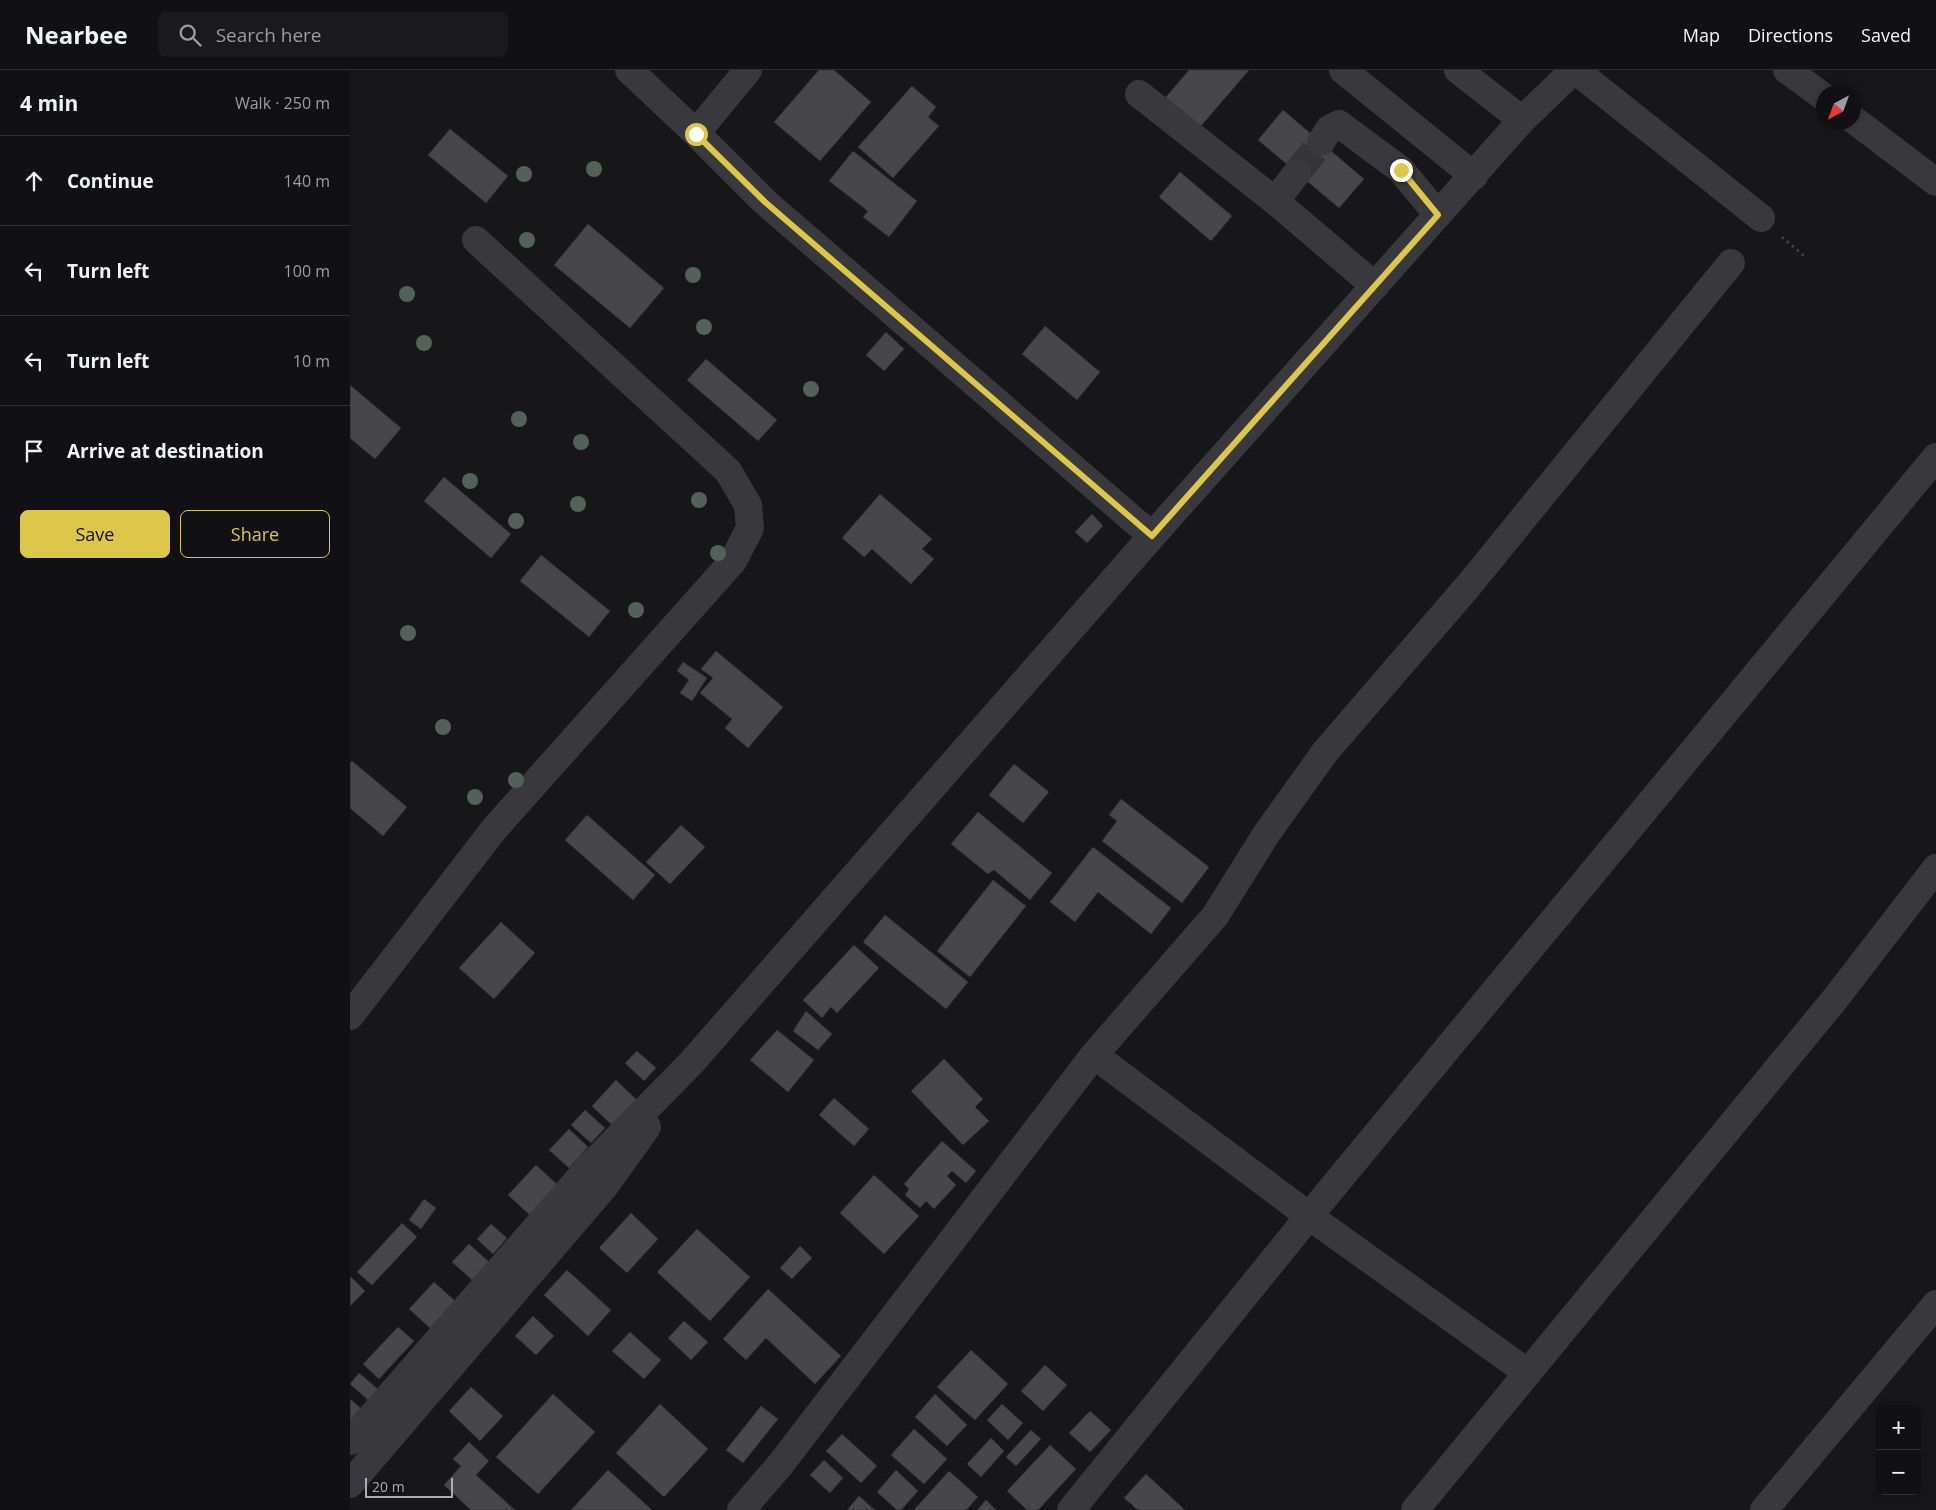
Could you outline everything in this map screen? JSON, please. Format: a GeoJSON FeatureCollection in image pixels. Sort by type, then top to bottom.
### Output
{"type":"FeatureCollection","features":[{"type":"Feature","properties":{"kind":"street"},"geometry":{"type":"LineString","coordinates":[[629,70],[765,202],[1152,536]]}},
{"type":"Feature","properties":{"kind":"street"},"geometry":{"type":"LineString","coordinates":[[696,134],[748,70]]}},
{"type":"Feature","properties":{"kind":"street"},"geometry":{"type":"LineString","coordinates":[[1343,70],[1474,176]]}},
{"type":"Feature","properties":{"kind":"street"},"geometry":{"type":"LineString","coordinates":[[1458,70],[1522,120]]}},
{"type":"Feature","properties":{"kind":"street"},"geometry":{"type":"LineString","coordinates":[[350,1441],[590,1166],[692,1062],[1152,536],[1522,120],[1574,70],[1761,218]]}},
{"type":"Feature","properties":{"kind":"street"},"geometry":{"type":"LineString","coordinates":[[1787,70],[1816,92]]}},
{"type":"Feature","properties":{"kind":"street"},"geometry":{"type":"LineString","coordinates":[[1139,94],[1275,201],[1375,286]]}},
{"type":"Feature","properties":{"kind":"street"},"geometry":{"type":"LineString","coordinates":[[1321,142],[1329,129],[1339,124],[1401,170],[1438,215]]}},
{"type":"Feature","properties":{"kind":"street"},"geometry":{"type":"LineString","coordinates":[[1861,125],[1936,182]]}},
{"type":"Feature","properties":{"kind":"street"},"geometry":{"type":"LineString","coordinates":[[1275,201],[1297,173]]}},
{"type":"Feature","properties":{"kind":"street"},"geometry":{"type":"LineString","coordinates":[[350,1016],[494,828],[732,561],[750,528],[748,505],[728,471],[476,240]]}},
{"type":"Feature","properties":{"kind":"street"},"geometry":{"type":"LineString","coordinates":[[741,1510],[786,1457],[1094,1055],[1215,916],[1267,833],[1325,752],[1469,585],[1731,263]]}},
{"type":"Feature","properties":{"kind":"street"},"geometry":{"type":"LineString","coordinates":[[1071,1510],[1309,1216],[1936,458]]}},
{"type":"Feature","properties":{"kind":"street"},"geometry":{"type":"LineString","coordinates":[[1415,1510],[1835,999],[1936,868]]}},
{"type":"Feature","properties":{"kind":"street"},"geometry":{"type":"LineString","coordinates":[[1094,1055],[1309,1216],[1528,1373]]}},
{"type":"Feature","properties":{"kind":"street"},"geometry":{"type":"LineString","coordinates":[[350,1484],[604,1187],[692,1062]]}},
{"type":"Feature","properties":{"kind":"street"},"geometry":{"type":"LineString","coordinates":[[1764,1510],[1936,1304]]}},
{"type":"Feature","properties":{"kind":"building"},"geometry":{"type":"Polygon","coordinates":[[[819,70],[834,70],[871,102],[820,161],[774,122],[819,70]]]}},
{"type":"Feature","properties":{"kind":"building"},"geometry":{"type":"Polygon","coordinates":[[[1189,70],[1249,70],[1195,133],[1160,104],[1189,70]]]}},
{"type":"Feature","properties":{"kind":"building"},"geometry":{"type":"Polygon","coordinates":[[[912,86],[936,107],[928,117],[939,126],[893,178],[858,147],[912,86]]]}},
{"type":"Feature","properties":{"kind":"building"},"geometry":{"type":"Polygon","coordinates":[[[1283,110],[1364,179],[1339,208],[1258,140],[1283,110]]]}},
{"type":"Feature","properties":{"kind":"building"},"geometry":{"type":"Polygon","coordinates":[[[450,129],[508,176],[486,203],[428,155],[450,129]]]}},
{"type":"Feature","properties":{"kind":"building"},"geometry":{"type":"Polygon","coordinates":[[[853,151],[917,201],[889,237],[863,217],[868,211],[829,181],[853,151]]]}},
{"type":"Feature","properties":{"kind":"building"},"geometry":{"type":"Polygon","coordinates":[[[1180,172],[1232,216],[1211,241],[1159,197],[1180,172]]]}},
{"type":"Feature","properties":{"kind":"building"},"geometry":{"type":"Polygon","coordinates":[[[588,224],[664,288],[630,328],[554,265],[588,224]]]}},
{"type":"Feature","properties":{"kind":"building"},"geometry":{"type":"Polygon","coordinates":[[[1045,326],[1100,372],[1077,400],[1022,354],[1045,326]]]}},
{"type":"Feature","properties":{"kind":"building"},"geometry":{"type":"Polygon","coordinates":[[[886,332],[904,349],[884,371],[866,355],[886,332]]]}},
{"type":"Feature","properties":{"kind":"building"},"geometry":{"type":"Polygon","coordinates":[[[706,359],[777,420],[758,441],[687,380],[706,359]]]}},
{"type":"Feature","properties":{"kind":"building"},"geometry":{"type":"Polygon","coordinates":[[[350,385],[401,428],[375,459],[350,438],[350,385]]]}},
{"type":"Feature","properties":{"kind":"building"},"geometry":{"type":"Polygon","coordinates":[[[444,477],[511,534],[491,558],[424,501],[444,477]]]}},
{"type":"Feature","properties":{"kind":"building"},"geometry":{"type":"Polygon","coordinates":[[[880,494],[932,539],[922,549],[934,559],[911,584],[872,549],[864,557],[842,538],[880,494]]]}},
{"type":"Feature","properties":{"kind":"building"},"geometry":{"type":"Polygon","coordinates":[[[1092,514],[1103,526],[1087,543],[1075,532],[1092,514]]]}},
{"type":"Feature","properties":{"kind":"building"},"geometry":{"type":"Polygon","coordinates":[[[541,555],[610,611],[589,637],[520,581],[541,555]]]}},
{"type":"Feature","properties":{"kind":"building"},"geometry":{"type":"Polygon","coordinates":[[[716,651],[783,707],[748,748],[725,728],[732,719],[700,693],[713,678],[701,669],[716,651]]]}},
{"type":"Feature","properties":{"kind":"building"},"geometry":{"type":"Polygon","coordinates":[[[683,662],[707,678],[692,701],[680,693],[689,680],[677,671],[683,662]]]}},
{"type":"Feature","properties":{"kind":"building"},"geometry":{"type":"Polygon","coordinates":[[[352,761],[407,807],[383,836],[350,808],[350,763],[352,761]]]}},
{"type":"Feature","properties":{"kind":"building"},"geometry":{"type":"Polygon","coordinates":[[[1014,764],[1049,792],[1023,823],[989,795],[1014,764]]]}},
{"type":"Feature","properties":{"kind":"building"},"geometry":{"type":"Polygon","coordinates":[[[1121,799],[1209,867],[1182,903],[1102,841],[1117,821],[1109,815],[1121,799]]]}},
{"type":"Feature","properties":{"kind":"building"},"geometry":{"type":"Polygon","coordinates":[[[978,812],[1052,873],[1030,900],[994,870],[988,874],[951,844],[978,812]]]}},
{"type":"Feature","properties":{"kind":"building"},"geometry":{"type":"Polygon","coordinates":[[[587,815],[655,875],[633,900],[565,840],[587,815]]]}},
{"type":"Feature","properties":{"kind":"building"},"geometry":{"type":"Polygon","coordinates":[[[681,825],[705,847],[670,884],[646,862],[681,825]]]}},
{"type":"Feature","properties":{"kind":"building"},"geometry":{"type":"Polygon","coordinates":[[[1093,847],[1171,908],[1151,934],[1098,892],[1075,922],[1050,902],[1093,847]]]}},
{"type":"Feature","properties":{"kind":"building"},"geometry":{"type":"Polygon","coordinates":[[[993,880],[1026,906],[970,977],[937,951],[993,880]]]}},
{"type":"Feature","properties":{"kind":"building"},"geometry":{"type":"Polygon","coordinates":[[[885,915],[968,982],[946,1009],[863,942],[885,915]]]}},
{"type":"Feature","properties":{"kind":"building"},"geometry":{"type":"Polygon","coordinates":[[[501,922],[535,953],[494,999],[459,968],[501,922]]]}},
{"type":"Feature","properties":{"kind":"building"},"geometry":{"type":"Polygon","coordinates":[[[854,945],[879,968],[837,1013],[831,1007],[822,1018],[803,1000],[854,945]]]}},
{"type":"Feature","properties":{"kind":"building"},"geometry":{"type":"Polygon","coordinates":[[[806,1011],[832,1034],[818,1050],[793,1031],[806,1011]]]}},
{"type":"Feature","properties":{"kind":"building"},"geometry":{"type":"Polygon","coordinates":[[[777,1030],[814,1060],[788,1092],[750,1060],[777,1030]]]}},
{"type":"Feature","properties":{"kind":"building"},"geometry":{"type":"Polygon","coordinates":[[[637,1051],[656,1068],[644,1081],[625,1063],[637,1051]]]}},
{"type":"Feature","properties":{"kind":"building"},"geometry":{"type":"Polygon","coordinates":[[[944,1059],[983,1099],[975,1107],[989,1121],[963,1145],[911,1091],[944,1059]]]}},
{"type":"Feature","properties":{"kind":"building"},"geometry":{"type":"Polygon","coordinates":[[[616,1080],[638,1101],[614,1127],[592,1106],[616,1080]]]}},
{"type":"Feature","properties":{"kind":"building"},"geometry":{"type":"Polygon","coordinates":[[[834,1098],[869,1129],[854,1146],[819,1115],[834,1098]]]}},
{"type":"Feature","properties":{"kind":"building"},"geometry":{"type":"Polygon","coordinates":[[[585,1110],[605,1128],[591,1143],[571,1125],[585,1110]]]}},
{"type":"Feature","properties":{"kind":"building"},"geometry":{"type":"Polygon","coordinates":[[[569,1129],[588,1147],[569,1168],[549,1150],[569,1129]]]}},
{"type":"Feature","properties":{"kind":"building"},"geometry":{"type":"Polygon","coordinates":[[[942,1141],[976,1171],[966,1183],[952,1171],[947,1176],[956,1185],[934,1209],[926,1201],[920,1208],[905,1195],[909,1189],[904,1184],[942,1141]]]}},
{"type":"Feature","properties":{"kind":"building"},"geometry":{"type":"Polygon","coordinates":[[[536,1165],[560,1187],[532,1217],[508,1195],[536,1165]]]}},
{"type":"Feature","properties":{"kind":"building"},"geometry":{"type":"Polygon","coordinates":[[[874,1175],[919,1216],[884,1254],[840,1213],[874,1175]]]}},
{"type":"Feature","properties":{"kind":"building"},"geometry":{"type":"Polygon","coordinates":[[[424,1199],[436,1208],[421,1229],[409,1220],[424,1199]]]}},
{"type":"Feature","properties":{"kind":"building"},"geometry":{"type":"Polygon","coordinates":[[[631,1213],[658,1239],[627,1273],[599,1248],[631,1213]]]}},
{"type":"Feature","properties":{"kind":"building"},"geometry":{"type":"Polygon","coordinates":[[[402,1223],[417,1237],[372,1285],[357,1272],[402,1223]]]}},
{"type":"Feature","properties":{"kind":"building"},"geometry":{"type":"Polygon","coordinates":[[[491,1224],[507,1238],[493,1254],[477,1239],[491,1224]]]}},
{"type":"Feature","properties":{"kind":"building"},"geometry":{"type":"Polygon","coordinates":[[[697,1229],[750,1277],[710,1321],[657,1272],[697,1229]]]}},
{"type":"Feature","properties":{"kind":"building"},"geometry":{"type":"Polygon","coordinates":[[[469,1244],[489,1262],[472,1280],[452,1262],[469,1244]]]}},
{"type":"Feature","properties":{"kind":"building"},"geometry":{"type":"Polygon","coordinates":[[[800,1246],[812,1258],[792,1279],[780,1268],[800,1246]]]}},
{"type":"Feature","properties":{"kind":"building"},"geometry":{"type":"Polygon","coordinates":[[[567,1270],[611,1310],[588,1336],[544,1295],[567,1270]]]}},
{"type":"Feature","properties":{"kind":"building"},"geometry":{"type":"Polygon","coordinates":[[[350,1278],[365,1291],[350,1306],[350,1278]]]}},
{"type":"Feature","properties":{"kind":"building"},"geometry":{"type":"Polygon","coordinates":[[[434,1282],[455,1301],[430,1328],[409,1309],[434,1282]]]}},
{"type":"Feature","properties":{"kind":"building"},"geometry":{"type":"Polygon","coordinates":[[[768,1289],[841,1356],[815,1384],[766,1338],[746,1360],[723,1339],[768,1289]]]}},
{"type":"Feature","properties":{"kind":"building"},"geometry":{"type":"Polygon","coordinates":[[[533,1316],[554,1336],[536,1355],[515,1336],[533,1316]]]}},
{"type":"Feature","properties":{"kind":"building"},"geometry":{"type":"Polygon","coordinates":[[[684,1321],[708,1342],[691,1360],[668,1338],[684,1321]]]}},
{"type":"Feature","properties":{"kind":"building"},"geometry":{"type":"Polygon","coordinates":[[[398,1327],[414,1341],[379,1379],[363,1364],[398,1327]]]}},
{"type":"Feature","properties":{"kind":"building"},"geometry":{"type":"Polygon","coordinates":[[[630,1332],[661,1360],[644,1379],[612,1351],[630,1332]]]}},
{"type":"Feature","properties":{"kind":"building"},"geometry":{"type":"Polygon","coordinates":[[[971,1350],[1008,1384],[975,1420],[937,1387],[971,1350]]]}},
{"type":"Feature","properties":{"kind":"building"},"geometry":{"type":"Polygon","coordinates":[[[1045,1365],[1067,1385],[1043,1411],[1021,1391],[1045,1365]]]}},
{"type":"Feature","properties":{"kind":"building"},"geometry":{"type":"Polygon","coordinates":[[[359,1373],[379,1390],[369,1401],[350,1384],[359,1373]]]}},
{"type":"Feature","properties":{"kind":"building"},"geometry":{"type":"Polygon","coordinates":[[[471,1387],[503,1416],[480,1441],[449,1411],[471,1387]]]}},
{"type":"Feature","properties":{"kind":"building"},"geometry":{"type":"Polygon","coordinates":[[[553,1394],[595,1432],[538,1494],[496,1457],[553,1394]]]}},
{"type":"Feature","properties":{"kind":"building"},"geometry":{"type":"Polygon","coordinates":[[[935,1394],[967,1425],[947,1446],[915,1417],[935,1394]]]}},
{"type":"Feature","properties":{"kind":"building"},"geometry":{"type":"Polygon","coordinates":[[[350,1399],[364,1411],[350,1427],[350,1399]]]}},
{"type":"Feature","properties":{"kind":"building"},"geometry":{"type":"Polygon","coordinates":[[[660,1404],[708,1449],[664,1497],[616,1453],[660,1404]]]}},
{"type":"Feature","properties":{"kind":"building"},"geometry":{"type":"Polygon","coordinates":[[[1002,1404],[1023,1423],[1008,1440],[987,1420],[1002,1404]]]}},
{"type":"Feature","properties":{"kind":"building"},"geometry":{"type":"Polygon","coordinates":[[[761,1406],[778,1419],[743,1463],[726,1450],[761,1406]]]}},
{"type":"Feature","properties":{"kind":"building"},"geometry":{"type":"Polygon","coordinates":[[[1090,1411],[1111,1430],[1090,1452],[1069,1433],[1090,1411]]]}},
{"type":"Feature","properties":{"kind":"building"},"geometry":{"type":"Polygon","coordinates":[[[914,1429],[947,1459],[924,1484],[891,1455],[914,1429]]]}},
{"type":"Feature","properties":{"kind":"building"},"geometry":{"type":"Polygon","coordinates":[[[1031,1430],[1041,1439],[1016,1466],[1006,1457],[1031,1430]]]}},
{"type":"Feature","properties":{"kind":"building"},"geometry":{"type":"Polygon","coordinates":[[[842,1434],[877,1466],[861,1483],[826,1451],[842,1434]]]}},
{"type":"Feature","properties":{"kind":"building"},"geometry":{"type":"Polygon","coordinates":[[[991,1438],[1004,1451],[981,1477],[967,1464],[991,1438]]]}},
{"type":"Feature","properties":{"kind":"building"},"geometry":{"type":"Polygon","coordinates":[[[469,1442],[489,1461],[476,1475],[515,1510],[471,1510],[444,1485],[461,1466],[453,1459],[469,1442]]]}},
{"type":"Feature","properties":{"kind":"building"},"geometry":{"type":"Polygon","coordinates":[[[1050,1445],[1076,1469],[1038,1510],[1027,1510],[1007,1491],[1050,1445]]]}},
{"type":"Feature","properties":{"kind":"building"},"geometry":{"type":"Polygon","coordinates":[[[824,1460],[843,1478],[830,1493],[810,1475],[824,1460]]]}},
{"type":"Feature","properties":{"kind":"building"},"geometry":{"type":"Polygon","coordinates":[[[608,1470],[652,1510],[571,1510],[608,1470]]]}},
{"type":"Feature","properties":{"kind":"building"},"geometry":{"type":"Polygon","coordinates":[[[896,1470],[918,1491],[901,1510],[897,1510],[877,1492],[896,1470]]]}},
{"type":"Feature","properties":{"kind":"building"},"geometry":{"type":"Polygon","coordinates":[[[949,1471],[978,1497],[966,1510],[914,1510],[949,1471]]]}},
{"type":"Feature","properties":{"kind":"building"},"geometry":{"type":"Polygon","coordinates":[[[1146,1474],[1185,1510],[1138,1510],[1124,1498],[1146,1474]]]}},
{"type":"Feature","properties":{"kind":"building"},"geometry":{"type":"Polygon","coordinates":[[[859,1496],[875,1510],[847,1510],[859,1496]]]}},
{"type":"Feature","properties":{"kind":"building"},"geometry":{"type":"Polygon","coordinates":[[[986,1500],[996,1510],[977,1510],[986,1500]]]}},
{"type":"Feature","properties":{"kind":"tunnel"},"geometry":{"type":"LineString","coordinates":[[1297,173],[1321,142]]}},
{"type":"Feature","properties":{"kind":"route"},"geometry":{"type":"LineString","coordinates":[[696,134],[765,202],[1152,536],[1438,215],[1401,170]]}}]}
